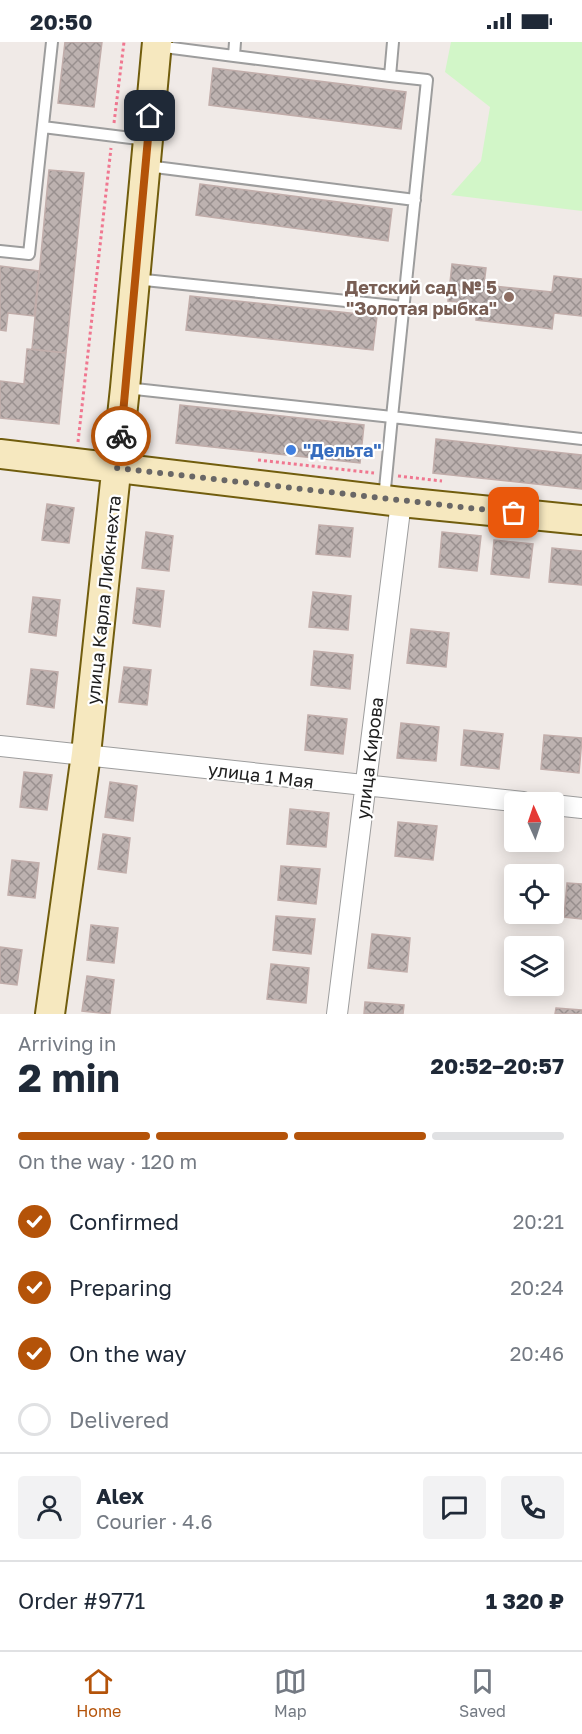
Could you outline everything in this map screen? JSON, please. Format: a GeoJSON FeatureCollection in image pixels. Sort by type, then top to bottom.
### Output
{"type":"FeatureCollection","features":[{"type":"Feature","properties":{"kind":"main road","name":"улица Карла Либкнехта"},"geometry":{"type":"LineString","coordinates":[[50,1014],[86,754],[126,388],[134,279],[157,44]]}},
{"type":"Feature","properties":{"kind":"main road"},"geometry":{"type":"LineString","coordinates":[[0,454],[393,501],[582,520]]}},
{"type":"Feature","properties":{"kind":"street","name":"улица Кирова"},"geometry":{"type":"LineString","coordinates":[[337,1014],[365,788],[393,501]]}},
{"type":"Feature","properties":{"kind":"street","name":"улица 1 Мая"},"geometry":{"type":"LineString","coordinates":[[0,746],[86,754],[365,788],[504,800]]}},
{"type":"Feature","properties":{"kind":"street"},"geometry":{"type":"LineString","coordinates":[[564,806],[582,808]]}},
{"type":"Feature","properties":{"kind":"lane"},"geometry":{"type":"LineString","coordinates":[[0,251],[29,254],[52,42]]}},
{"type":"Feature","properties":{"kind":"lane"},"geometry":{"type":"LineString","coordinates":[[234,56],[235,42]]}},
{"type":"Feature","properties":{"kind":"lane"},"geometry":{"type":"LineString","coordinates":[[390,76],[393,42]]}},
{"type":"Feature","properties":{"kind":"lane"},"geometry":{"type":"LineString","coordinates":[[157,44],[427,80],[392,417],[393,501]]}},
{"type":"Feature","properties":{"kind":"lane"},"geometry":{"type":"LineString","coordinates":[[43,127],[112,135],[146,153],[415,200]]}},
{"type":"Feature","properties":{"kind":"lane"},"geometry":{"type":"LineString","coordinates":[[134,279],[404,307]]}},
{"type":"Feature","properties":{"kind":"lane"},"geometry":{"type":"LineString","coordinates":[[126,388],[582,439]]}},
{"type":"Feature","properties":{"kind":"path"},"geometry":{"type":"LineString","coordinates":[[85,463],[77,439],[124,42]]}},
{"type":"Feature","properties":{"kind":"path"},"geometry":{"type":"LineString","coordinates":[[350,471],[369,473]]}},
{"type":"Feature","properties":{"kind":"green space"},"geometry":{"type":"Polygon","coordinates":[[[451,42],[582,42],[582,211],[451,195],[481,161],[490,107],[445,72],[451,42]]]}},
{"type":"Feature","properties":{"kind":"building"},"geometry":{"type":"Polygon","coordinates":[[[65,42],[102,42],[94,107],[58,103],[65,42]]]}},
{"type":"Feature","properties":{"kind":"building"},"geometry":{"type":"Polygon","coordinates":[[[213,68],[406,92],[401,129],[209,105],[213,68]]]}},
{"type":"Feature","properties":{"kind":"building"},"geometry":{"type":"Polygon","coordinates":[[[49,170],[84,173],[66,353],[32,349],[49,170]]]}},
{"type":"Feature","properties":{"kind":"building"},"geometry":{"type":"Polygon","coordinates":[[[200,184],[392,209],[388,241],[196,215],[200,184]]]}},
{"type":"Feature","properties":{"kind":"building"},"geometry":{"type":"Polygon","coordinates":[[[452,264],[486,268],[484,285],[552,292],[554,276],[582,279],[582,316],[554,313],[552,329],[476,320],[477,304],[448,301],[452,264]]]}},
{"type":"Feature","properties":{"kind":"building"},"geometry":{"type":"Polygon","coordinates":[[[0,266],[39,271],[34,316],[8,313],[6,331],[0,330],[0,266]]]}},
{"type":"Feature","properties":{"kind":"building"},"geometry":{"type":"Polygon","coordinates":[[[190,296],[377,316],[373,350],[186,330],[190,296]]]}},
{"type":"Feature","properties":{"kind":"building"},"geometry":{"type":"Polygon","coordinates":[[[27,349],[66,353],[59,424],[0,418],[0,381],[24,384],[27,349]]]}},
{"type":"Feature","properties":{"kind":"building"},"geometry":{"type":"Polygon","coordinates":[[[180,405],[364,425],[360,463],[176,443],[180,405]]]}},
{"type":"Feature","properties":{"kind":"building"},"geometry":{"type":"Polygon","coordinates":[[[436,439],[582,455],[582,489],[433,473],[436,439]]]}},
{"type":"Feature","properties":{"kind":"building"},"geometry":{"type":"Polygon","coordinates":[[[47,504],[74,508],[69,543],[42,540],[47,504]]]}},
{"type":"Feature","properties":{"kind":"building"},"geometry":{"type":"Polygon","coordinates":[[[319,525],[353,528],[350,557],[316,554],[319,525]]]}},
{"type":"Feature","properties":{"kind":"building"},"geometry":{"type":"Polygon","coordinates":[[[146,532],[173,536],[169,571],[142,568],[146,532]]]}},
{"type":"Feature","properties":{"kind":"building"},"geometry":{"type":"Polygon","coordinates":[[[442,532],[481,536],[477,571],[439,567],[442,532]]]}},
{"type":"Feature","properties":{"kind":"building"},"geometry":{"type":"Polygon","coordinates":[[[494,540],[533,544],[529,578],[491,574],[494,540]]]}},
{"type":"Feature","properties":{"kind":"building"},"geometry":{"type":"Polygon","coordinates":[[[552,548],[582,551],[582,585],[549,582],[552,548]]]}},
{"type":"Feature","properties":{"kind":"building"},"geometry":{"type":"Polygon","coordinates":[[[137,588],[164,591],[160,627],[133,623],[137,588]]]}},
{"type":"Feature","properties":{"kind":"building"},"geometry":{"type":"Polygon","coordinates":[[[313,592],[351,596],[348,630],[309,627],[313,592]]]}},
{"type":"Feature","properties":{"kind":"building"},"geometry":{"type":"Polygon","coordinates":[[[33,597],[60,600],[56,636],[29,632],[33,597]]]}},
{"type":"Feature","properties":{"kind":"building"},"geometry":{"type":"Polygon","coordinates":[[[411,629],[449,633],[446,667],[407,663],[411,629]]]}},
{"type":"Feature","properties":{"kind":"building"},"geometry":{"type":"Polygon","coordinates":[[[314,651],[353,655],[350,689],[311,685],[314,651]]]}},
{"type":"Feature","properties":{"kind":"building"},"geometry":{"type":"Polygon","coordinates":[[[124,667],[151,670],[147,705],[119,702],[124,667]]]}},
{"type":"Feature","properties":{"kind":"building"},"geometry":{"type":"Polygon","coordinates":[[[31,669],[58,672],[54,708],[27,704],[31,669]]]}},
{"type":"Feature","properties":{"kind":"building"},"geometry":{"type":"Polygon","coordinates":[[[308,715],[347,719],[343,754],[305,750],[308,715]]]}},
{"type":"Feature","properties":{"kind":"building"},"geometry":{"type":"Polygon","coordinates":[[[401,723],[439,727],[436,761],[397,758],[401,723]]]}},
{"type":"Feature","properties":{"kind":"building"},"geometry":{"type":"Polygon","coordinates":[[[464,730],[503,734],[499,769],[461,765],[464,730]]]}},
{"type":"Feature","properties":{"kind":"building"},"geometry":{"type":"Polygon","coordinates":[[[544,735],[582,738],[579,773],[541,769],[544,735]]]}},
{"type":"Feature","properties":{"kind":"building"},"geometry":{"type":"Polygon","coordinates":[[[24,772],[52,775],[47,810],[20,807],[24,772]]]}},
{"type":"Feature","properties":{"kind":"building"},"geometry":{"type":"Polygon","coordinates":[[[110,782],[137,786],[133,821],[105,817],[110,782]]]}},
{"type":"Feature","properties":{"kind":"building"},"geometry":{"type":"Polygon","coordinates":[[[290,809],[329,813],[326,847],[287,844],[290,809]]]}},
{"type":"Feature","properties":{"kind":"building"},"geometry":{"type":"Polygon","coordinates":[[[398,822],[437,826],[433,860],[395,856],[398,822]]]}},
{"type":"Feature","properties":{"kind":"building"},"geometry":{"type":"Polygon","coordinates":[[[103,834],[130,838],[126,873],[98,869],[103,834]]]}},
{"type":"Feature","properties":{"kind":"building"},"geometry":{"type":"Polygon","coordinates":[[[12,860],[39,863],[35,898],[8,895],[12,860]]]}},
{"type":"Feature","properties":{"kind":"building"},"geometry":{"type":"Polygon","coordinates":[[[281,866],[320,869],[316,904],[278,900],[281,866]]]}},
{"type":"Feature","properties":{"kind":"building"},"geometry":{"type":"Polygon","coordinates":[[[567,883],[582,884],[582,919],[564,917],[567,883]]]}},
{"type":"Feature","properties":{"kind":"building"},"geometry":{"type":"Polygon","coordinates":[[[276,916],[315,919],[311,954],[273,950],[276,916]]]}},
{"type":"Feature","properties":{"kind":"building"},"geometry":{"type":"Polygon","coordinates":[[[91,925],[118,928],[114,963],[87,960],[91,925]]]}},
{"type":"Feature","properties":{"kind":"building"},"geometry":{"type":"Polygon","coordinates":[[[372,934],[410,938],[407,972],[368,968],[372,934]]]}},
{"type":"Feature","properties":{"kind":"building"},"geometry":{"type":"Polygon","coordinates":[[[0,947],[22,950],[17,985],[0,983],[0,947]]]}},
{"type":"Feature","properties":{"kind":"building"},"geometry":{"type":"Polygon","coordinates":[[[271,964],[309,968],[306,1003],[267,999],[271,964]]]}},
{"type":"Feature","properties":{"kind":"building"},"geometry":{"type":"Polygon","coordinates":[[[87,976],[114,980],[110,1014],[82,1011],[87,976]]]}},
{"type":"Feature","properties":{"kind":"building"},"geometry":{"type":"Polygon","coordinates":[[[365,1002],[404,1005],[403,1014],[364,1014],[365,1002]]]}},
{"type":"Feature","properties":{"kind":"building"},"geometry":{"type":"Polygon","coordinates":[[[556,1008],[582,1010],[582,1014],[555,1014],[556,1008]]]}},
{"type":"Feature","properties":{"kind":"way so far"},"geometry":{"type":"LineString","coordinates":[[121,436],[117,468],[514,513]]}},
{"type":"Feature","properties":{"kind":"place","name":"Детский сад № 5 \"Золотая рыбка\""},"geometry":{"type":"Point","coordinates":[509,297]}},
{"type":"Feature","properties":{"kind":"place","name":"\"Дельта\""},"geometry":{"type":"Point","coordinates":[291,450]}},
{"type":"Feature","properties":{"kind":"route"},"geometry":{"type":"LineString","coordinates":[[121,436],[150,116]]}}]}
